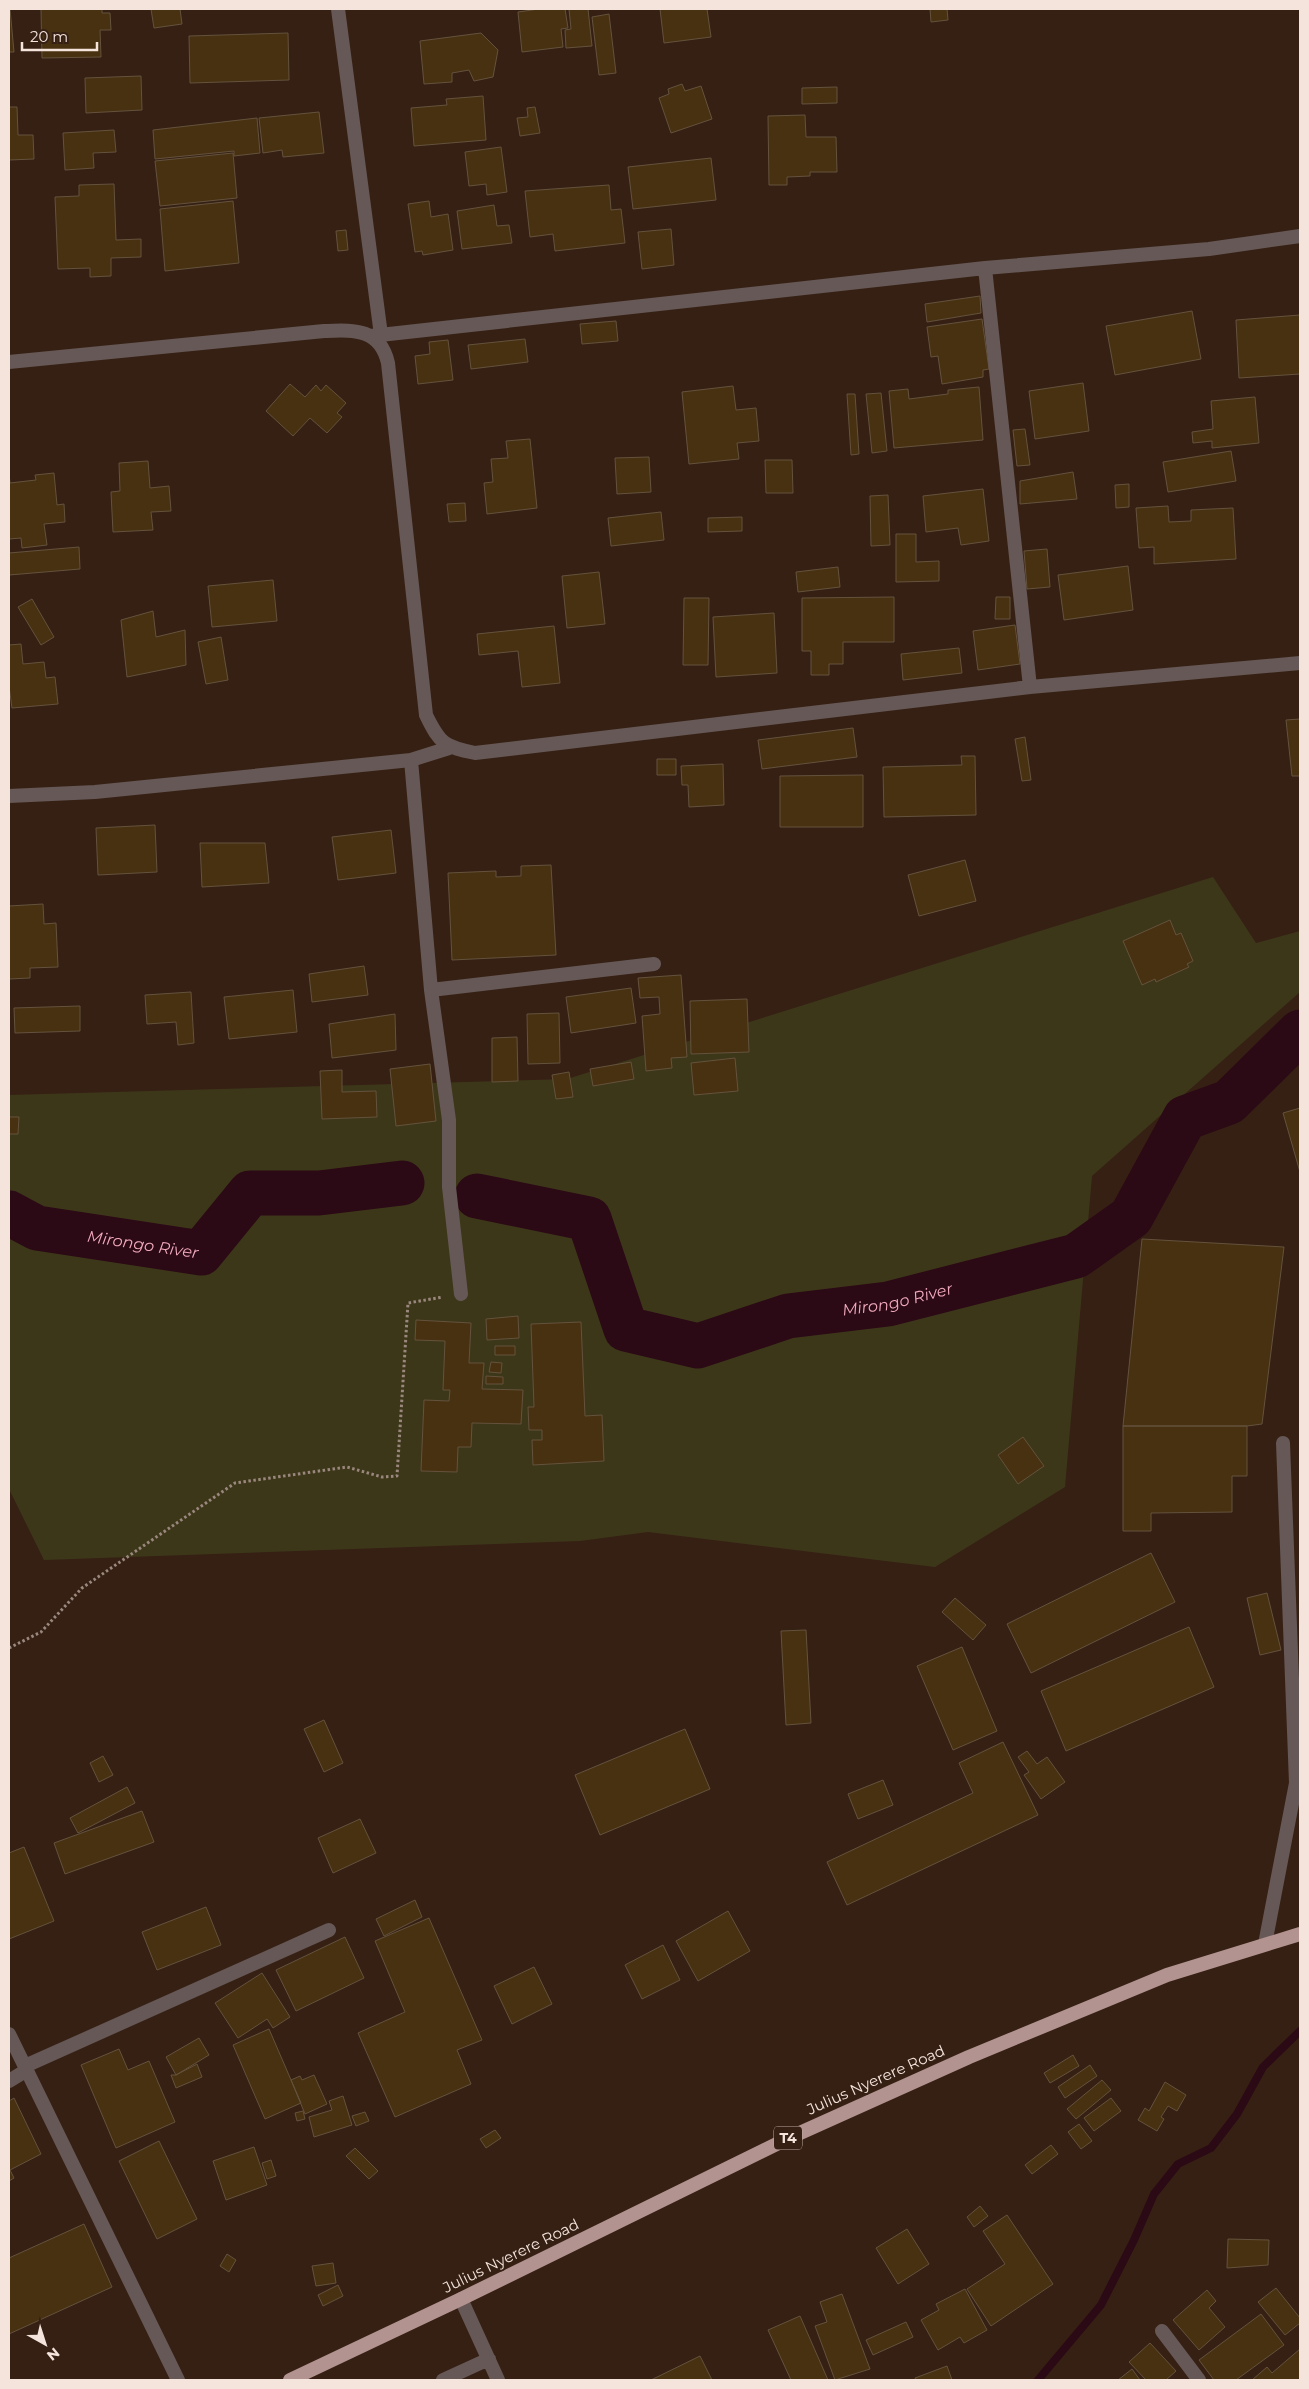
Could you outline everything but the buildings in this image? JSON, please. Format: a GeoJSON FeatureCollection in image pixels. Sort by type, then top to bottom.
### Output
{"type":"FeatureCollection","features":[{"type":"Feature","properties":{"kind":"highway","name":"Julius Nyerere Road"},"geometry":{"type":"LineString","coordinates":[[290,2380],[461,2299],[791,2137],[968,2057],[1167,1975],[1300,1934]]}},
{"type":"Feature","properties":{"kind":"street"},"geometry":{"type":"LineString","coordinates":[[338,9],[376,336],[385,350],[388,363],[426,715],[434,732],[449,748]]}},
{"type":"Feature","properties":{"kind":"street"},"geometry":{"type":"LineString","coordinates":[[9,362],[324,331],[354,330],[376,336],[985,268],[1210,248],[1300,236]]}},
{"type":"Feature","properties":{"kind":"street"},"geometry":{"type":"LineString","coordinates":[[985,268],[1030,687]]}},
{"type":"Feature","properties":{"kind":"street"},"geometry":{"type":"LineString","coordinates":[[9,796],[95,792],[411,760],[449,748],[476,753],[1030,687],[1300,664]]}},
{"type":"Feature","properties":{"kind":"street"},"geometry":{"type":"LineString","coordinates":[[411,760],[431,990],[449,1120],[449,1187],[461,1294]]}},
{"type":"Feature","properties":{"kind":"street"},"geometry":{"type":"LineString","coordinates":[[431,990],[654,964]]}},
{"type":"Feature","properties":{"kind":"street"},"geometry":{"type":"LineString","coordinates":[[1266,1944],[1296,1783],[1283,1443]]}},
{"type":"Feature","properties":{"kind":"street"},"geometry":{"type":"LineString","coordinates":[[9,2081],[26,2068],[329,1930]]}},
{"type":"Feature","properties":{"kind":"street"},"geometry":{"type":"LineString","coordinates":[[9,2034],[178,2380]]}},
{"type":"Feature","properties":{"kind":"street"},"geometry":{"type":"LineString","coordinates":[[461,2299],[498,2380]]}},
{"type":"Feature","properties":{"kind":"street"},"geometry":{"type":"LineString","coordinates":[[1162,2331],[1199,2380]]}},
{"type":"Feature","properties":{"kind":"street"},"geometry":{"type":"LineString","coordinates":[[443,2380],[489,2359]]}},
{"type":"Feature","properties":{"kind":"path"},"geometry":{"type":"LineString","coordinates":[[9,1648],[41,1632],[82,1588],[235,1483],[347,1467],[382,1476],[396,1476],[408,1303],[461,1294]]}},
{"type":"Feature","properties":{"kind":"shaded area"},"geometry":{"type":"Polygon","coordinates":[[[1213,877],[1256,943],[1300,931],[1300,992],[1092,1176],[1065,1487],[935,1567],[648,1532],[580,1541],[44,1560],[9,1489],[9,1095],[567,1079],[1213,877]]]}},
{"type":"Feature","properties":{"kind":"waterway","name":"Mirongo River"},"geometry":{"type":"LineString","coordinates":[[477,1196],[589,1219],[626,1329],[698,1346],[788,1316],[888,1304],[1076,1256],[1131,1217],[1185,1118],[1229,1102],[1300,1032]]}},
{"type":"Feature","properties":{"kind":"waterway","name":"Mirongo River"},"geometry":{"type":"LineString","coordinates":[[9,1213],[37,1228],[201,1253],[250,1193],[319,1193],[402,1183]]}},
{"type":"Feature","properties":{"kind":"waterway"},"geometry":{"type":"LineString","coordinates":[[1038,2380],[1101,2305],[1134,2240],[1154,2194],[1178,2164],[1211,2148],[1237,2114],[1263,2067],[1300,2031]]}}]}
